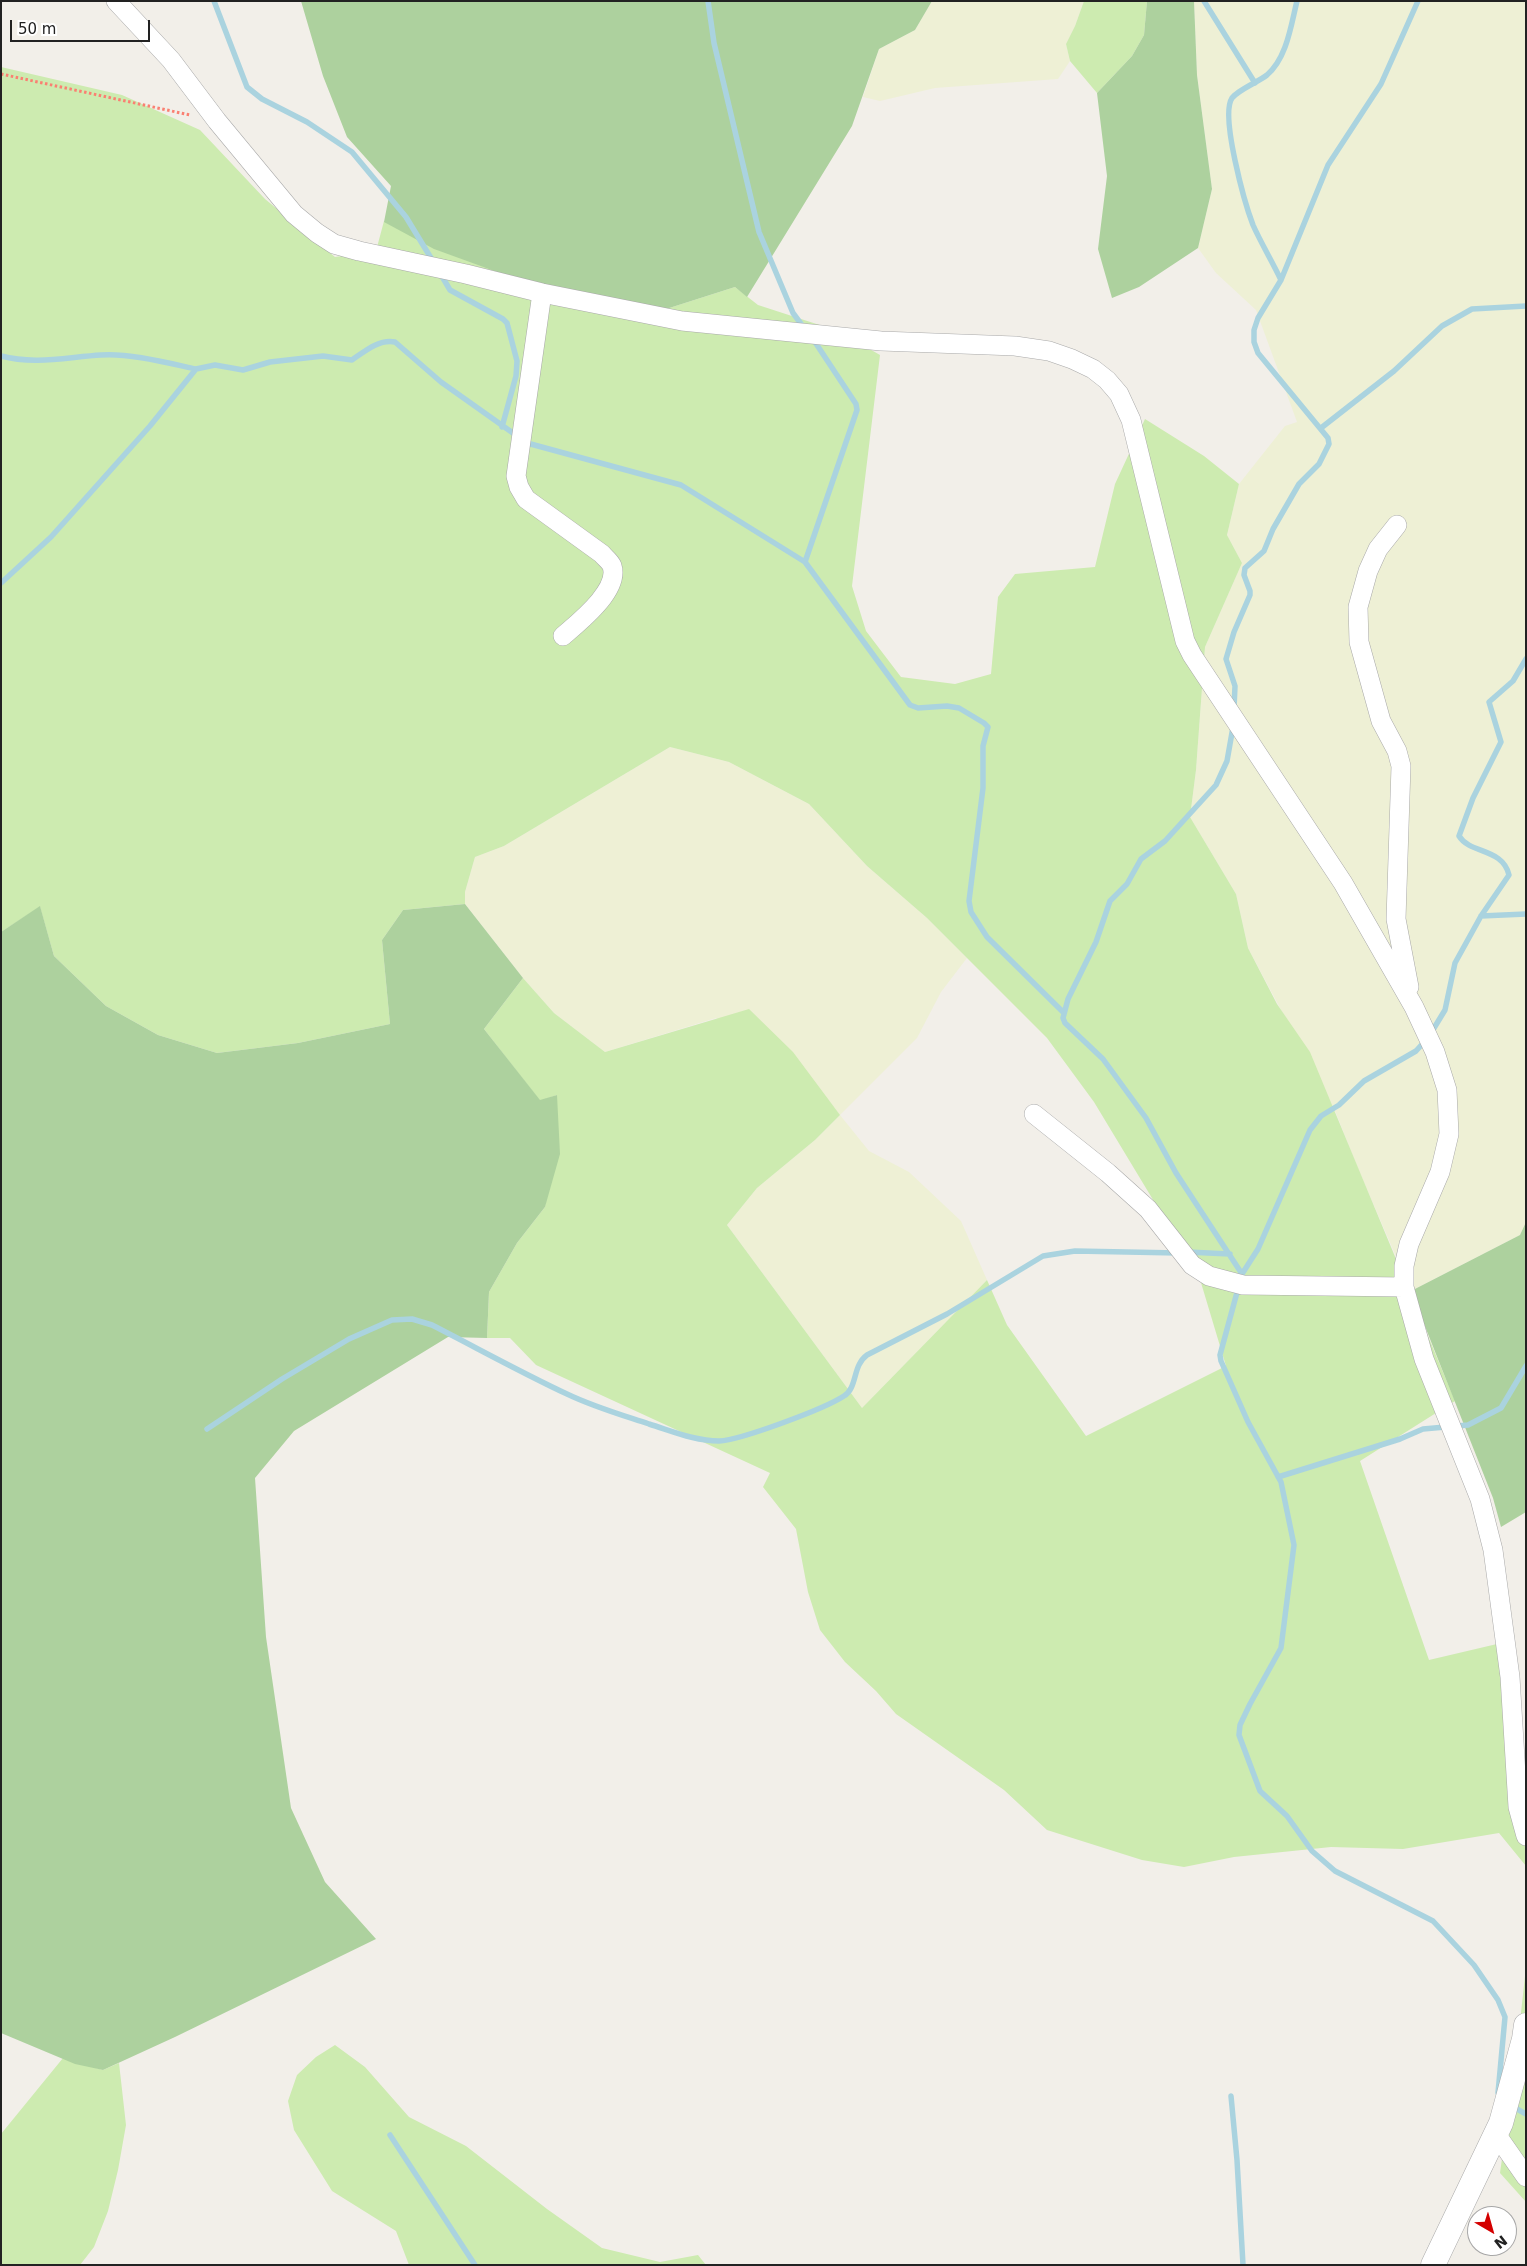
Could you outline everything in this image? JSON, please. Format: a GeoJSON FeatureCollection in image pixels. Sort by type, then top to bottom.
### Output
{"type":"FeatureCollection","features":[{"type":"Feature","properties":{"kind":"street"},"geometry":{"type":"LineString","coordinates":[[116,1],[170,60],[217,121],[294,214],[334,244],[358,252],[466,274],[542,294],[682,321],[881,341],[1015,346],[1049,351],[1072,359],[1093,370],[1119,394],[1131,420],[1185,641],[1197,663],[1343,883],[1414,1007],[1435,1052],[1448,1090],[1449,1134],[1440,1172],[1409,1244],[1404,1266],[1404,1287],[1424,1359],[1480,1499],[1492,1550],[1510,1677],[1518,1808],[1526,1836]]}},
{"type":"Feature","properties":{"kind":"street"},"geometry":{"type":"LineString","coordinates":[[542,294],[516,476],[519,487],[526,499],[602,554],[612,564],[613,577],[596,607],[563,636]]}},
{"type":"Feature","properties":{"kind":"street"},"geometry":{"type":"LineString","coordinates":[[1397,525],[1378,549],[1368,571],[1358,607],[1359,642],[1381,721],[1397,751],[1401,766],[1396,919],[1414,1007]]}},
{"type":"Feature","properties":{"kind":"street"},"geometry":{"type":"LineString","coordinates":[[1034,1114],[1108,1172],[1148,1209],[1192,1265],[1209,1276],[1244,1285],[1404,1287]]}},
{"type":"Feature","properties":{"kind":"street"},"geometry":{"type":"LineString","coordinates":[[1433,2265],[1496,2134],[1513,2084],[1526,2025]]}},
{"type":"Feature","properties":{"kind":"street"},"geometry":{"type":"LineString","coordinates":[[1496,2134],[1526,2177]]}},
{"type":"Feature","properties":{"kind":"path"},"geometry":{"type":"LineString","coordinates":[[1,74],[217,121]]}},
{"type":"Feature","properties":{"kind":"green space"},"geometry":{"type":"Polygon","coordinates":[[[301,1],[932,1],[915,30],[879,49],[852,126],[747,297],[735,287],[663,310],[511,277],[434,249],[384,222],[391,186],[347,137],[323,76],[301,1]]]}},
{"type":"Feature","properties":{"kind":"green space"},"geometry":{"type":"Polygon","coordinates":[[[932,1],[1084,1],[1066,44],[1070,61],[1058,79],[935,88],[880,101],[863,97],[879,49],[915,30],[932,1]]]}},
{"type":"Feature","properties":{"kind":"green space"},"geometry":{"type":"Polygon","coordinates":[[[1084,1],[1147,1],[1144,35],[1132,56],[1097,93],[1070,61],[1066,44],[1084,1]]]}},
{"type":"Feature","properties":{"kind":"green space"},"geometry":{"type":"Polygon","coordinates":[[[1147,1],[1194,1],[1197,75],[1212,189],[1198,248],[1139,287],[1112,298],[1098,249],[1107,176],[1097,93],[1132,56],[1144,35],[1147,1]]]}},
{"type":"Feature","properties":{"kind":"green space"},"geometry":{"type":"Polygon","coordinates":[[[1194,1],[1526,1],[1526,1222],[1520,1235],[1411,1291],[1336,1113],[1248,948],[1236,894],[1190,817],[1196,770],[1205,647],[1242,563],[1227,535],[1239,484],[1285,426],[1297,422],[1256,310],[1216,273],[1198,248],[1212,189],[1197,75],[1194,1]]]}},
{"type":"Feature","properties":{"kind":"green space"},"geometry":{"type":"Polygon","coordinates":[[[1,67],[122,95],[200,130],[265,199],[335,257],[376,251],[384,221],[663,310],[735,287],[758,305],[838,331],[880,355],[852,586],[866,631],[901,677],[955,684],[991,674],[998,597],[1015,574],[1095,567],[1115,484],[1145,419],[1204,456],[1239,484],[1227,535],[1242,563],[1205,647],[1196,770],[1190,817],[1236,894],[1248,948],[1277,1004],[1310,1052],[1455,1401],[1360,1461],[1429,1660],[1514,1640],[1526,1796],[1526,1866],[1499,1833],[1403,1849],[1331,1847],[1234,1857],[1184,1867],[1142,1860],[1047,1830],[1004,1790],[896,1714],[876,1691],[845,1662],[820,1630],[808,1592],[796,1529],[763,1487],[770,1473],[536,1365],[510,1338],[487,1338],[489,1292],[517,1243],[545,1207],[557,1095],[540,1101],[484,1029],[523,978],[554,1013],[605,1052],[749,1009],[793,1052],[840,1115],[815,1140],[757,1188],[727,1225],[862,1408],[987,1280],[1007,1325],[1086,1436],[1226,1366],[1199,1276],[1094,1102],[1047,1038],[927,918],[867,866],[809,804],[729,762],[670,747],[504,846],[475,857],[465,892],[465,904],[403,910],[382,940],[390,1024],[298,1043],[217,1053],[158,1035],[106,1006],[54,956],[40,907],[1,932],[1,67]]]}},
{"type":"Feature","properties":{"kind":"green space"},"geometry":{"type":"Polygon","coordinates":[[[670,747],[729,762],[809,804],[867,866],[927,918],[967,958],[941,992],[917,1038],[840,1115],[828,1100],[716,1018],[605,1052],[554,1013],[523,978],[465,904],[465,892],[475,857],[504,846],[670,747]]]}},
{"type":"Feature","properties":{"kind":"green space"},"geometry":{"type":"Polygon","coordinates":[[[465,904],[523,978],[484,1029],[540,1100],[557,1095],[560,1154],[545,1207],[517,1243],[489,1292],[487,1338],[448,1337],[294,1431],[255,1478],[266,1637],[291,1808],[325,1882],[376,1939],[103,2070],[75,2064],[1,2033],[1,932],[40,906],[54,956],[106,1006],[158,1035],[217,1053],[298,1043],[390,1024],[382,940],[403,910],[465,904]]]}},
{"type":"Feature","properties":{"kind":"green space"},"geometry":{"type":"Polygon","coordinates":[[[840,1115],[869,1151],[909,1172],[961,1221],[987,1280],[862,1408],[727,1225],[757,1188],[815,1140],[840,1115]]]}},
{"type":"Feature","properties":{"kind":"green space"},"geometry":{"type":"Polygon","coordinates":[[[1526,1222],[1526,1512],[1501,1527],[1493,1498],[1411,1291],[1520,1235],[1526,1222]]]}},
{"type":"Feature","properties":{"kind":"green space"},"geometry":{"type":"Polygon","coordinates":[[[1526,1967],[1526,2202],[1500,2173],[1526,1967]]]}},
{"type":"Feature","properties":{"kind":"green space"},"geometry":{"type":"Polygon","coordinates":[[[335,2045],[365,2067],[409,2117],[466,2146],[547,2209],[602,2248],[660,2262],[698,2255],[706,2265],[409,2265],[396,2231],[332,2191],[294,2130],[288,2101],[297,2075],[316,2057],[335,2045]]]}},
{"type":"Feature","properties":{"kind":"green space"},"geometry":{"type":"Polygon","coordinates":[[[63,2058],[103,2070],[119,2063],[126,2125],[108,2211],[94,2247],[80,2265],[1,2265],[1,2134],[63,2058]]]}},
{"type":"Feature","properties":{"kind":"waterway"},"geometry":{"type":"LineString","coordinates":[[214,1],[247,87],[262,99],[307,122],[352,152],[406,217],[434,263]]}},
{"type":"Feature","properties":{"kind":"waterway"},"geometry":{"type":"LineString","coordinates":[[708,1],[714,43],[759,232],[793,313],[804,328]]}},
{"type":"Feature","properties":{"kind":"waterway"},"geometry":{"type":"LineString","coordinates":[[1204,1],[1255,83]]}},
{"type":"Feature","properties":{"kind":"waterway"},"geometry":{"type":"LineString","coordinates":[[1281,280],[1253,225],[1245,199],[1231,141],[1229,108],[1235,95],[1267,75],[1274,68],[1284,50],[1297,1]]}},
{"type":"Feature","properties":{"kind":"waterway"},"geometry":{"type":"LineString","coordinates":[[1234,708],[1235,686],[1226,659],[1234,632],[1250,595],[1244,575],[1245,568],[1264,551],[1273,529],[1299,484],[1319,464],[1329,444],[1328,438],[1258,353],[1254,342],[1254,330],[1258,318],[1281,280],[1328,165],[1381,84],[1418,1]]}},
{"type":"Feature","properties":{"kind":"waterway"},"geometry":{"type":"LineString","coordinates":[[440,273],[450,290],[507,323],[517,361],[516,376],[502,427]]}},
{"type":"Feature","properties":{"kind":"waterway"},"geometry":{"type":"LineString","coordinates":[[1321,428],[1394,371],[1442,326],[1472,309],[1526,306]]}},
{"type":"Feature","properties":{"kind":"waterway"},"geometry":{"type":"LineString","coordinates":[[805,562],[857,410],[856,404],[813,339]]}},
{"type":"Feature","properties":{"kind":"waterway"},"geometry":{"type":"LineString","coordinates":[[1,583],[51,537],[150,426],[196,369],[215,365],[243,370],[270,362],[323,356],[352,360],[378,344],[395,342],[441,382],[527,443],[681,485],[805,562],[910,705],[918,708],[947,706],[959,708],[988,727],[983,746],[983,788],[969,901],[971,912],[987,937],[1064,1013]]}},
{"type":"Feature","properties":{"kind":"waterway"},"geometry":{"type":"LineString","coordinates":[[1,356],[26,360],[51,360],[112,355],[149,359],[196,369]]}},
{"type":"Feature","properties":{"kind":"waterway"},"geometry":{"type":"LineString","coordinates":[[1431,1033],[1445,1010],[1455,963],[1481,916],[1509,875],[1506,866],[1500,860],[1464,842],[1459,836],[1473,798],[1501,742],[1489,702],[1513,681],[1526,659]]}},
{"type":"Feature","properties":{"kind":"waterway"},"geometry":{"type":"LineString","coordinates":[[1233,727],[1227,761],[1216,785],[1165,841],[1141,859],[1127,884],[1110,901],[1096,942],[1068,999],[1063,1018],[1065,1023],[1103,1059],[1146,1118],[1176,1173],[1242,1274]]}},
{"type":"Feature","properties":{"kind":"waterway"},"geometry":{"type":"LineString","coordinates":[[1481,916],[1526,914]]}},
{"type":"Feature","properties":{"kind":"waterway"},"geometry":{"type":"LineString","coordinates":[[1425,1041],[1416,1051],[1364,1081],[1339,1105],[1321,1116],[1310,1130],[1258,1249],[1242,1274],[1220,1355],[1248,1422],[1281,1482],[1294,1545],[1281,1648],[1250,1704],[1240,1725],[1239,1735],[1260,1791],[1287,1816],[1312,1851],[1335,1871],[1433,1921],[1474,1965],[1498,2000],[1505,2017],[1498,2093]]}},
{"type":"Feature","properties":{"kind":"waterway"},"geometry":{"type":"LineString","coordinates":[[207,1429],[282,1379],[349,1339],[392,1320],[412,1319],[432,1325],[577,1399],[675,1432],[710,1441],[719,1441],[782,1423],[834,1402],[848,1392],[859,1365],[867,1355],[947,1314],[1043,1256],[1075,1251],[1178,1253]]}},
{"type":"Feature","properties":{"kind":"waterway"},"geometry":{"type":"LineString","coordinates":[[1187,1252],[1230,1254]]}},
{"type":"Feature","properties":{"kind":"waterway"},"geometry":{"type":"LineString","coordinates":[[1278,1477],[1400,1439],[1423,1429],[1468,1425],[1501,1408],[1526,1366]]}},
{"type":"Feature","properties":{"kind":"waterway"},"geometry":{"type":"LineString","coordinates":[[1231,2096],[1243,2265]]}},
{"type":"Feature","properties":{"kind":"waterway"},"geometry":{"type":"LineString","coordinates":[[1510,2105],[1526,2114]]}},
{"type":"Feature","properties":{"kind":"waterway"},"geometry":{"type":"LineString","coordinates":[[390,2135],[475,2265]]}}]}
